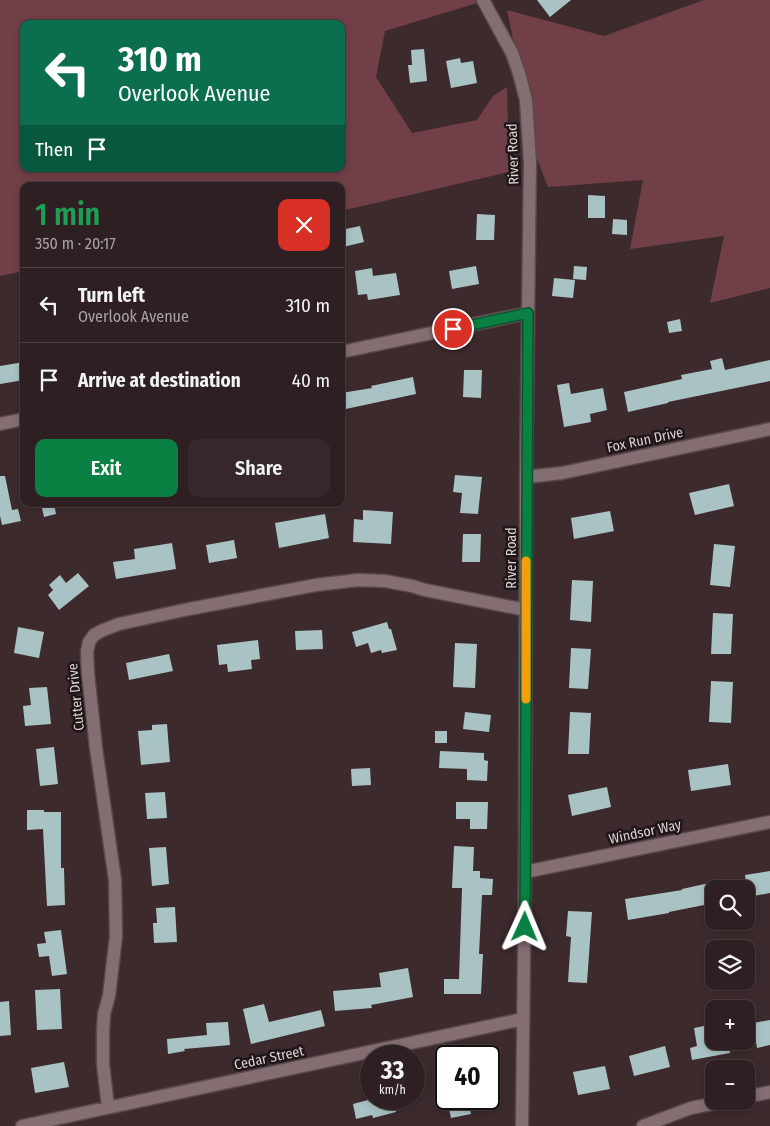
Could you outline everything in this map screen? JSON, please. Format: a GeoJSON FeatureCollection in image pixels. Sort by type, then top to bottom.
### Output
{"type":"FeatureCollection","features":[{"type":"Feature","properties":{"kind":"street","name":"River Road"},"geometry":{"type":"LineString","coordinates":[[483,0],[512,53],[520,73],[526,100],[530,162],[522,1126]]}},
{"type":"Feature","properties":{"kind":"street"},"geometry":{"type":"LineString","coordinates":[[345,351],[528,313]]}},
{"type":"Feature","properties":{"kind":"street"},"geometry":{"type":"LineString","coordinates":[[0,424],[20,420]]}},
{"type":"Feature","properties":{"kind":"street","name":"Fox Run Drive"},"geometry":{"type":"LineString","coordinates":[[526,477],[562,473],[770,429]]}},
{"type":"Feature","properties":{"kind":"street","name":"Cutter Drive"},"geometry":{"type":"LineString","coordinates":[[108,1107],[103,1064],[102,1032],[110,988],[116,936],[115,880],[96,748],[88,673],[87,652],[89,642],[94,635],[119,624],[189,609],[316,585],[358,580],[385,581],[526,610]]}},
{"type":"Feature","properties":{"kind":"street","name":"Windsor Way"},"geometry":{"type":"LineString","coordinates":[[525,872],[770,822]]}},
{"type":"Feature","properties":{"kind":"street","name":"Cedar Street"},"geometry":{"type":"LineString","coordinates":[[22,1126],[524,1019]]}},
{"type":"Feature","properties":{"kind":"street"},"geometry":{"type":"LineString","coordinates":[[755,1095],[770,1092]]}},
{"type":"Feature","properties":{"kind":"street"},"geometry":{"type":"LineString","coordinates":[[643,1126],[691,1108],[705,1105]]}},
{"type":"Feature","properties":{"kind":"shaded area"},"geometry":{"type":"Polygon","coordinates":[[[0,0],[487,0],[385,31],[376,77],[412,133],[477,120],[493,96],[507,87],[509,172],[345,210],[345,182],[20,182],[20,272],[0,276],[0,0]]]}},
{"type":"Feature","properties":{"kind":"shaded area"},"geometry":{"type":"Polygon","coordinates":[[[704,0],[770,0],[770,288],[710,303],[724,236],[630,249],[643,180],[548,187],[538,161],[530,162],[520,73],[507,10],[604,36],[704,0]]]}},
{"type":"Feature","properties":{"kind":"building"},"geometry":{"type":"Polygon","coordinates":[[[537,0],[571,0],[550,17],[537,0]]]}},
{"type":"Feature","properties":{"kind":"building"},"geometry":{"type":"Polygon","coordinates":[[[424,49],[427,81],[410,83],[408,65],[412,65],[411,50],[424,49]]]}},
{"type":"Feature","properties":{"kind":"building"},"geometry":{"type":"Polygon","coordinates":[[[460,58],[461,63],[473,61],[477,83],[451,88],[446,61],[460,58]]]}},
{"type":"Feature","properties":{"kind":"building"},"geometry":{"type":"Polygon","coordinates":[[[588,195],[605,196],[605,218],[588,218],[588,195]]]}},
{"type":"Feature","properties":{"kind":"building"},"geometry":{"type":"Polygon","coordinates":[[[477,214],[495,215],[494,240],[476,240],[477,214]]]}},
{"type":"Feature","properties":{"kind":"building"},"geometry":{"type":"Polygon","coordinates":[[[613,219],[627,220],[627,235],[612,234],[613,219]]]}},
{"type":"Feature","properties":{"kind":"building"},"geometry":{"type":"Polygon","coordinates":[[[360,226],[364,242],[345,247],[345,229],[360,226]]]}},
{"type":"Feature","properties":{"kind":"building"},"geometry":{"type":"Polygon","coordinates":[[[476,266],[479,284],[452,289],[449,271],[476,266]]]}},
{"type":"Feature","properties":{"kind":"building"},"geometry":{"type":"Polygon","coordinates":[[[574,266],[587,267],[586,280],[573,279],[574,266]]]}},
{"type":"Feature","properties":{"kind":"building"},"geometry":{"type":"Polygon","coordinates":[[[372,268],[373,276],[396,273],[400,295],[368,300],[367,294],[358,295],[355,271],[372,268]]]}},
{"type":"Feature","properties":{"kind":"building"},"geometry":{"type":"Polygon","coordinates":[[[554,278],[575,280],[573,298],[552,296],[554,278]]]}},
{"type":"Feature","properties":{"kind":"building"},"geometry":{"type":"Polygon","coordinates":[[[680,319],[682,331],[669,333],[667,322],[680,319]]]}},
{"type":"Feature","properties":{"kind":"building"},"geometry":{"type":"Polygon","coordinates":[[[722,358],[725,370],[770,360],[770,381],[628,412],[624,392],[682,379],[681,375],[712,369],[710,361],[722,358]]]}},
{"type":"Feature","properties":{"kind":"building"},"geometry":{"type":"Polygon","coordinates":[[[20,363],[20,381],[0,384],[0,366],[20,363]]]}},
{"type":"Feature","properties":{"kind":"building"},"geometry":{"type":"Polygon","coordinates":[[[464,370],[482,370],[481,398],[463,397],[464,370]]]}},
{"type":"Feature","properties":{"kind":"building"},"geometry":{"type":"Polygon","coordinates":[[[413,377],[416,394],[345,409],[345,392],[372,388],[371,386],[413,377]]]}},
{"type":"Feature","properties":{"kind":"building"},"geometry":{"type":"Polygon","coordinates":[[[569,383],[571,394],[603,388],[607,410],[590,414],[591,422],[564,427],[557,385],[569,383]]]}},
{"type":"Feature","properties":{"kind":"building"},"geometry":{"type":"Polygon","coordinates":[[[455,475],[482,477],[478,514],[460,513],[462,493],[453,492],[455,475]]]}},
{"type":"Feature","properties":{"kind":"building"},"geometry":{"type":"Polygon","coordinates":[[[0,476],[5,476],[12,510],[18,509],[21,521],[2,525],[0,516],[0,476]]]}},
{"type":"Feature","properties":{"kind":"building"},"geometry":{"type":"Polygon","coordinates":[[[729,484],[734,506],[695,515],[689,493],[729,484]]]}},
{"type":"Feature","properties":{"kind":"building"},"geometry":{"type":"Polygon","coordinates":[[[42,507],[55,507],[56,514],[44,517],[42,507]]]}},
{"type":"Feature","properties":{"kind":"building"},"geometry":{"type":"Polygon","coordinates":[[[363,510],[393,512],[391,544],[353,542],[354,519],[363,520],[363,510]]]}},
{"type":"Feature","properties":{"kind":"building"},"geometry":{"type":"Polygon","coordinates":[[[610,511],[614,531],[574,539],[571,518],[610,511]]]}},
{"type":"Feature","properties":{"kind":"building"},"geometry":{"type":"Polygon","coordinates":[[[325,514],[329,538],[279,548],[275,523],[325,514]]]}},
{"type":"Feature","properties":{"kind":"building"},"geometry":{"type":"Polygon","coordinates":[[[463,534],[481,534],[480,562],[462,562],[463,534]]]}},
{"type":"Feature","properties":{"kind":"building"},"geometry":{"type":"Polygon","coordinates":[[[234,540],[237,558],[209,563],[206,545],[234,540]]]}},
{"type":"Feature","properties":{"kind":"building"},"geometry":{"type":"Polygon","coordinates":[[[172,543],[176,569],[116,579],[113,562],[135,559],[134,549],[172,543]]]}},
{"type":"Feature","properties":{"kind":"building"},"geometry":{"type":"Polygon","coordinates":[[[714,544],[735,546],[730,587],[710,585],[714,544]]]}},
{"type":"Feature","properties":{"kind":"building"},"geometry":{"type":"Polygon","coordinates":[[[78,573],[89,586],[59,610],[48,595],[53,590],[49,585],[60,575],[66,583],[78,573]]]}},
{"type":"Feature","properties":{"kind":"building"},"geometry":{"type":"Polygon","coordinates":[[[572,580],[593,581],[591,622],[570,620],[572,580]]]}},
{"type":"Feature","properties":{"kind":"building"},"geometry":{"type":"Polygon","coordinates":[[[713,613],[733,614],[731,654],[711,654],[713,613]]]}},
{"type":"Feature","properties":{"kind":"building"},"geometry":{"type":"Polygon","coordinates":[[[387,622],[397,650],[382,653],[381,650],[371,653],[368,643],[356,647],[352,632],[387,622]]]}},
{"type":"Feature","properties":{"kind":"building"},"geometry":{"type":"Polygon","coordinates":[[[18,627],[44,632],[39,658],[14,653],[18,627]]]}},
{"type":"Feature","properties":{"kind":"building"},"geometry":{"type":"Polygon","coordinates":[[[322,630],[323,649],[296,650],[295,631],[322,630]]]}},
{"type":"Feature","properties":{"kind":"building"},"geometry":{"type":"Polygon","coordinates":[[[258,640],[260,659],[251,660],[252,669],[228,672],[227,664],[219,665],[217,645],[258,640]]]}},
{"type":"Feature","properties":{"kind":"building"},"geometry":{"type":"Polygon","coordinates":[[[455,643],[477,644],[475,688],[453,687],[455,643]]]}},
{"type":"Feature","properties":{"kind":"building"},"geometry":{"type":"Polygon","coordinates":[[[571,648],[591,649],[588,689],[569,688],[571,648]]]}},
{"type":"Feature","properties":{"kind":"building"},"geometry":{"type":"Polygon","coordinates":[[[169,654],[173,671],[129,680],[126,663],[169,654]]]}},
{"type":"Feature","properties":{"kind":"building"},"geometry":{"type":"Polygon","coordinates":[[[711,681],[733,682],[731,723],[709,722],[711,681]]]}},
{"type":"Feature","properties":{"kind":"building"},"geometry":{"type":"Polygon","coordinates":[[[47,687],[51,724],[25,726],[23,706],[31,705],[29,688],[47,687]]]}},
{"type":"Feature","properties":{"kind":"building"},"geometry":{"type":"Polygon","coordinates":[[[465,712],[491,715],[489,732],[463,729],[465,712]]]}},
{"type":"Feature","properties":{"kind":"building"},"geometry":{"type":"Polygon","coordinates":[[[570,712],[591,713],[589,754],[568,754],[570,712]]]}},
{"type":"Feature","properties":{"kind":"building"},"geometry":{"type":"Polygon","coordinates":[[[167,724],[170,762],[141,765],[138,731],[152,730],[152,725],[167,724]]]}},
{"type":"Feature","properties":{"kind":"building"},"geometry":{"type":"Polygon","coordinates":[[[435,731],[447,731],[447,743],[435,743],[435,731]]]}},
{"type":"Feature","properties":{"kind":"building"},"geometry":{"type":"Polygon","coordinates":[[[54,747],[58,784],[40,786],[36,749],[54,747]]]}},
{"type":"Feature","properties":{"kind":"building"},"geometry":{"type":"Polygon","coordinates":[[[440,751],[484,753],[484,760],[488,761],[487,781],[467,780],[467,769],[439,768],[440,751]]]}},
{"type":"Feature","properties":{"kind":"building"},"geometry":{"type":"Polygon","coordinates":[[[728,764],[731,785],[691,791],[688,770],[728,764]]]}},
{"type":"Feature","properties":{"kind":"building"},"geometry":{"type":"Polygon","coordinates":[[[370,768],[371,785],[352,786],[351,769],[370,768]]]}},
{"type":"Feature","properties":{"kind":"building"},"geometry":{"type":"Polygon","coordinates":[[[607,787],[611,807],[572,816],[568,795],[607,787]]]}},
{"type":"Feature","properties":{"kind":"building"},"geometry":{"type":"Polygon","coordinates":[[[165,792],[167,818],[147,819],[145,793],[165,792]]]}},
{"type":"Feature","properties":{"kind":"building"},"geometry":{"type":"Polygon","coordinates":[[[456,802],[488,802],[487,829],[470,829],[470,819],[456,819],[456,802]]]}},
{"type":"Feature","properties":{"kind":"building"},"geometry":{"type":"Polygon","coordinates":[[[27,810],[61,812],[61,868],[64,868],[65,905],[47,906],[43,829],[27,830],[27,810]]]}},
{"type":"Feature","properties":{"kind":"building"},"geometry":{"type":"Polygon","coordinates":[[[454,846],[474,847],[473,871],[480,871],[480,878],[493,879],[492,895],[482,895],[479,954],[483,954],[481,994],[444,994],[444,979],[459,979],[462,888],[452,888],[454,846]]]}},
{"type":"Feature","properties":{"kind":"building"},"geometry":{"type":"Polygon","coordinates":[[[166,847],[169,884],[152,886],[149,848],[166,847]]]}},
{"type":"Feature","properties":{"kind":"building"},"geometry":{"type":"Polygon","coordinates":[[[770,871],[770,893],[755,896],[755,880],[746,880],[745,875],[770,871]]]}},
{"type":"Feature","properties":{"kind":"building"},"geometry":{"type":"Polygon","coordinates":[[[705,884],[705,905],[628,920],[625,899],[705,884]]]}},
{"type":"Feature","properties":{"kind":"building"},"geometry":{"type":"Polygon","coordinates":[[[175,907],[177,942],[154,943],[153,923],[157,923],[156,908],[175,907]]]}},
{"type":"Feature","properties":{"kind":"building"},"geometry":{"type":"Polygon","coordinates":[[[568,911],[592,912],[587,983],[568,982],[571,937],[566,936],[568,911]]]}},
{"type":"Feature","properties":{"kind":"building"},"geometry":{"type":"Polygon","coordinates":[[[61,930],[67,974],[52,976],[49,956],[39,957],[37,944],[46,943],[44,932],[61,930]]]}},
{"type":"Feature","properties":{"kind":"building"},"geometry":{"type":"Polygon","coordinates":[[[408,968],[413,997],[371,1005],[372,1008],[335,1011],[333,991],[381,987],[379,973],[408,968]]]}},
{"type":"Feature","properties":{"kind":"building"},"geometry":{"type":"Polygon","coordinates":[[[60,989],[62,1029],[37,1030],[35,990],[60,989]]]}},
{"type":"Feature","properties":{"kind":"building"},"geometry":{"type":"Polygon","coordinates":[[[9,1001],[11,1035],[0,1036],[0,1002],[9,1001]]]}},
{"type":"Feature","properties":{"kind":"building"},"geometry":{"type":"Polygon","coordinates":[[[264,1004],[269,1022],[321,1010],[325,1026],[251,1044],[243,1009],[264,1004]]]}},
{"type":"Feature","properties":{"kind":"building"},"geometry":{"type":"Polygon","coordinates":[[[770,1020],[770,1045],[757,1048],[755,1023],[770,1020]]]}},
{"type":"Feature","properties":{"kind":"building"},"geometry":{"type":"Polygon","coordinates":[[[228,1022],[230,1045],[184,1049],[185,1051],[168,1054],[167,1039],[207,1035],[206,1023],[228,1022]]]}},
{"type":"Feature","properties":{"kind":"building"},"geometry":{"type":"Polygon","coordinates":[[[705,1026],[705,1050],[730,1050],[730,1053],[692,1060],[690,1048],[697,1046],[694,1028],[705,1026]]]}},
{"type":"Feature","properties":{"kind":"building"},"geometry":{"type":"Polygon","coordinates":[[[665,1046],[670,1067],[634,1076],[629,1056],[665,1046]]]}},
{"type":"Feature","properties":{"kind":"building"},"geometry":{"type":"Polygon","coordinates":[[[64,1062],[69,1087],[35,1093],[31,1068],[64,1062]]]}},
{"type":"Feature","properties":{"kind":"building"},"geometry":{"type":"Polygon","coordinates":[[[605,1066],[610,1089],[578,1095],[573,1072],[605,1066]]]}},
{"type":"Feature","properties":{"kind":"building"},"geometry":{"type":"Polygon","coordinates":[[[360,1102],[360,1110],[396,1110],[396,1112],[373,1118],[372,1115],[356,1119],[353,1104],[360,1102]]]}},
{"type":"Feature","properties":{"kind":"building"},"geometry":{"type":"Polygon","coordinates":[[[449,1110],[470,1110],[471,1114],[451,1118],[449,1110]]]}},
{"type":"Feature","properties":{"kind":"slow traffic"},"geometry":{"type":"LineString","coordinates":[[526,561],[526,699]]}},
{"type":"Feature","properties":{"kind":"route"},"geometry":{"type":"LineString","coordinates":[[453,329],[528,313],[525,927]]}}]}
